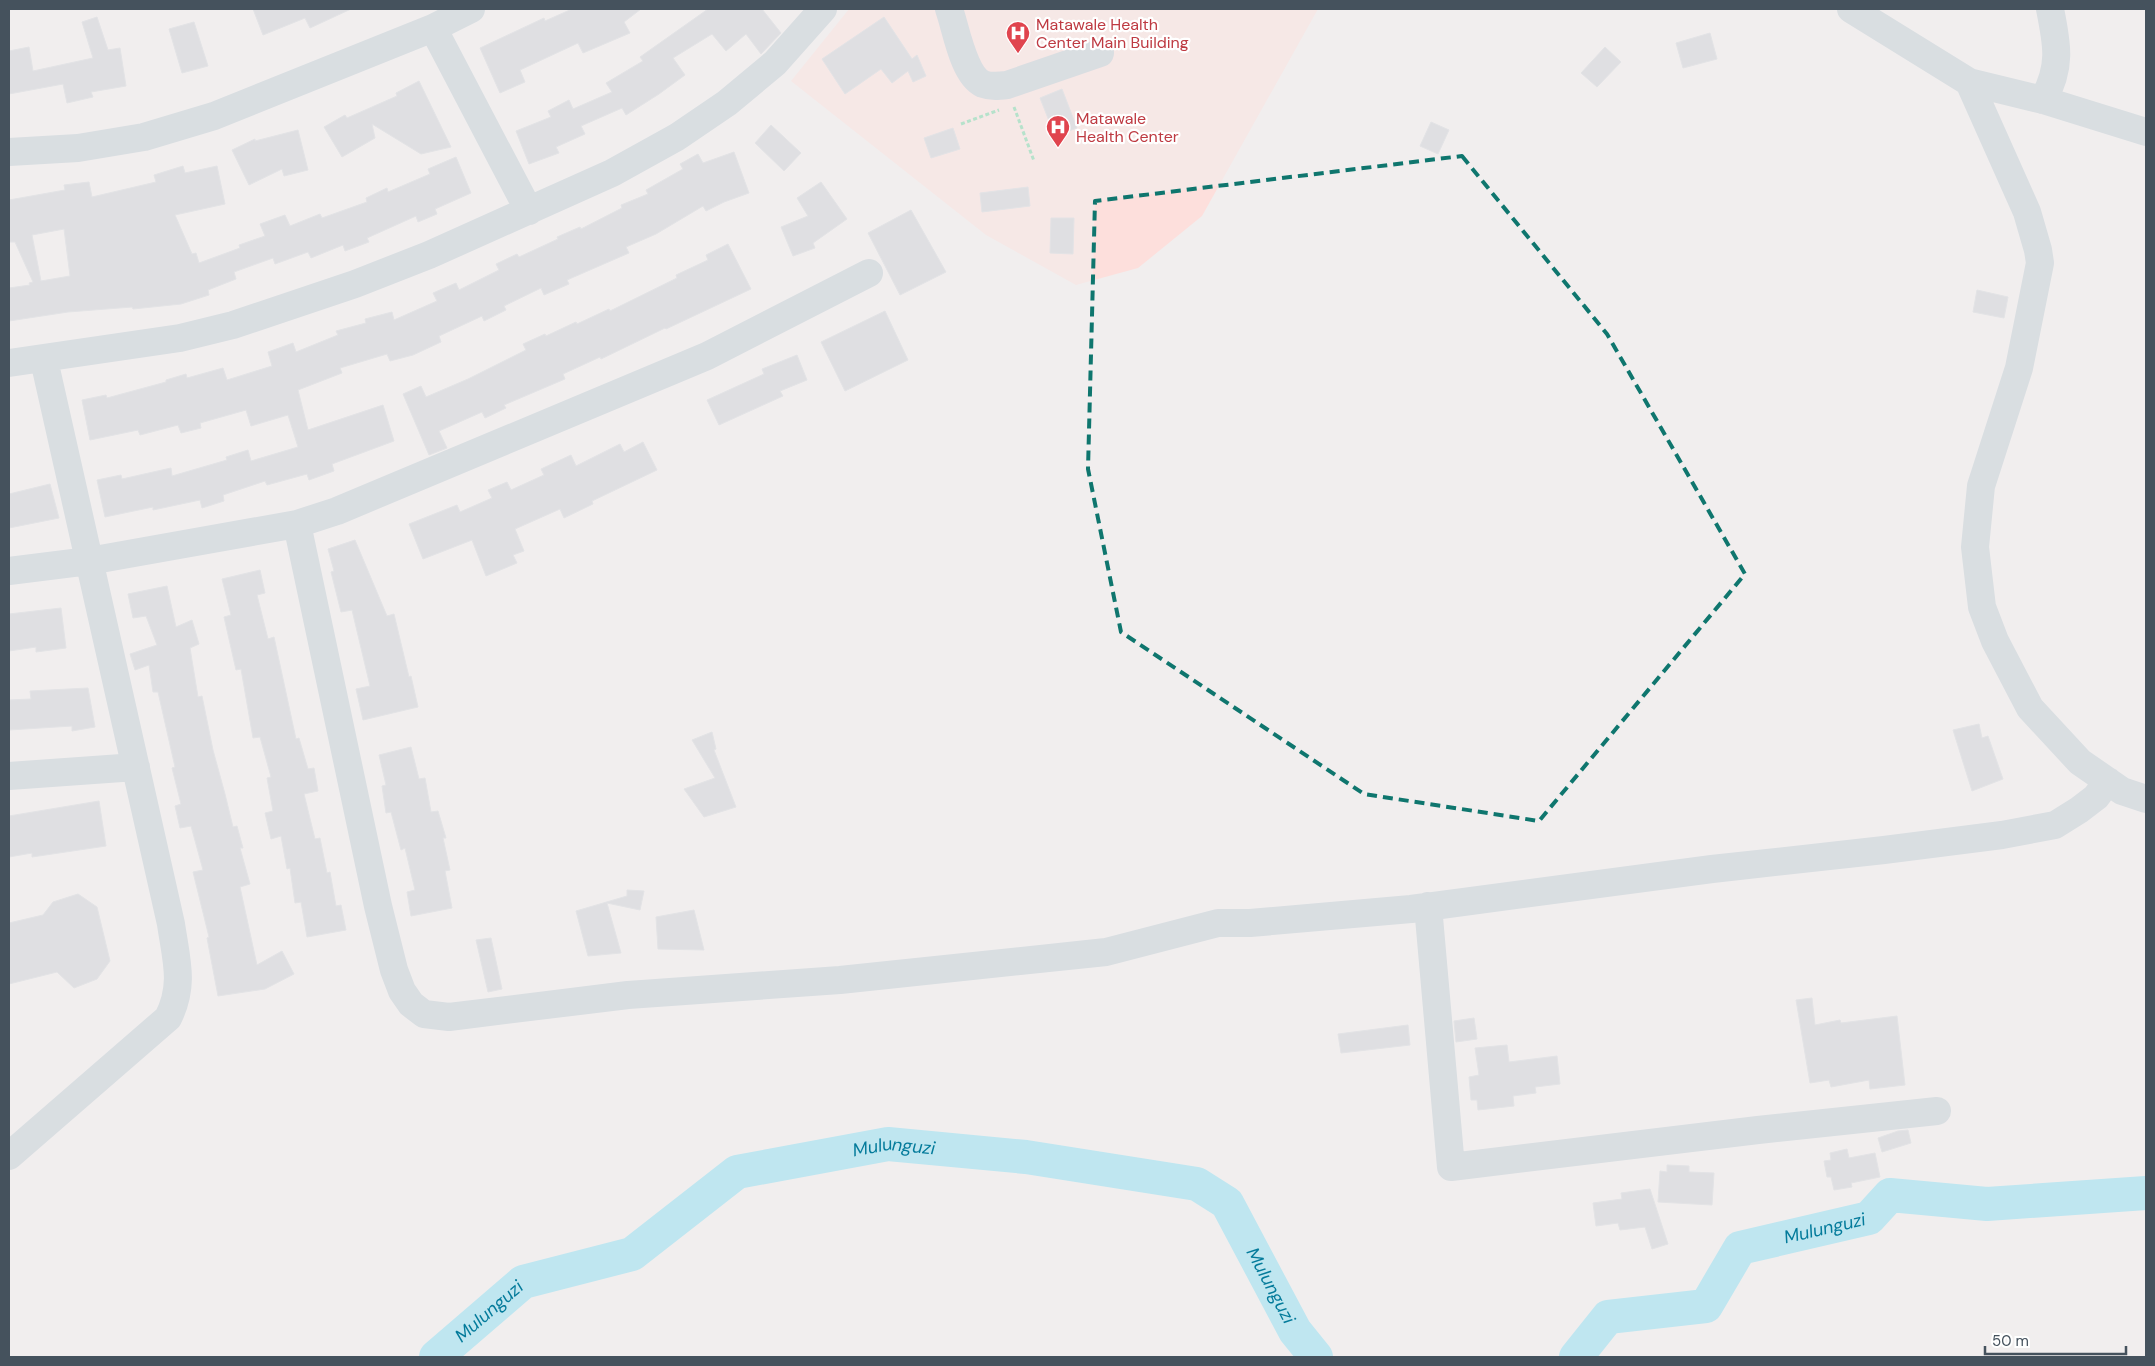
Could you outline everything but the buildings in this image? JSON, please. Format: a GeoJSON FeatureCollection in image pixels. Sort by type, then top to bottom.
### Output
{"type":"FeatureCollection","features":[{"type":"Feature","properties":{"kind":"street"},"geometry":{"type":"LineString","coordinates":[[9,152],[78,148],[144,137],[214,116],[433,28],[471,9]]}},
{"type":"Feature","properties":{"kind":"street"},"geometry":{"type":"LineString","coordinates":[[9,363],[44,360],[180,338],[233,325],[355,284],[429,255],[612,173],[678,137],[710,115],[775,63],[823,9]]}},
{"type":"Feature","properties":{"kind":"street"},"geometry":{"type":"LineString","coordinates":[[948,9],[968,66],[975,78],[982,83],[994,86],[1007,85],[1100,53]]}},
{"type":"Feature","properties":{"kind":"street"},"geometry":{"type":"LineString","coordinates":[[1850,9],[1970,82],[2043,100],[2146,132]]}},
{"type":"Feature","properties":{"kind":"street"},"geometry":{"type":"LineString","coordinates":[[2043,100],[2051,82],[2058,57],[2050,9]]}},
{"type":"Feature","properties":{"kind":"street"},"geometry":{"type":"LineString","coordinates":[[433,28],[529,211]]}},
{"type":"Feature","properties":{"kind":"street"},"geometry":{"type":"LineString","coordinates":[[1970,82],[2026,212],[2038,250],[2040,263],[2019,368],[1981,486],[1974,547],[1982,607],[1995,641],[2030,708],[2080,762],[2122,791],[2146,800]]}},
{"type":"Feature","properties":{"kind":"street"},"geometry":{"type":"LineString","coordinates":[[9,571],[89,561],[297,524],[336,512],[707,356],[869,272]]}},
{"type":"Feature","properties":{"kind":"street"},"geometry":{"type":"LineString","coordinates":[[9,1156],[168,1018],[176,1002],[178,974],[171,924],[44,360]]}},
{"type":"Feature","properties":{"kind":"street"},"geometry":{"type":"LineString","coordinates":[[297,524],[376,896],[394,970],[402,992],[411,1004],[424,1014],[449,1017],[628,995],[840,980],[1106,952],[1218,924],[1260,922],[1428,906],[2011,833],[2055,824],[2079,810],[2096,797],[2108,781]]}},
{"type":"Feature","properties":{"kind":"street"},"geometry":{"type":"LineString","coordinates":[[9,776],[136,767]]}},
{"type":"Feature","properties":{"kind":"street"},"geometry":{"type":"LineString","coordinates":[[1428,906],[1451,1166],[1937,1111]]}},
{"type":"Feature","properties":{"kind":"path"},"geometry":{"type":"LineString","coordinates":[[961,124],[1013,104],[1034,161]]}},
{"type":"Feature","properties":{"kind":"highlighted area"},"geometry":{"type":"Polygon","coordinates":[[[1462,156],[1607,334],[1745,574],[1539,821],[1364,794],[1121,632],[1088,469],[1095,201],[1462,156]]]}},
{"type":"Feature","properties":{"kind":"shaded area","name":"Matawale Health Center"},"geometry":{"type":"Polygon","coordinates":[[[849,9],[1318,9],[1202,216],[1138,268],[1076,285],[986,235],[791,81],[849,9]]]}},
{"type":"Feature","properties":{"kind":"waterway","name":"Mulunguzi"},"geometry":{"type":"LineString","coordinates":[[436,1357],[523,1282],[632,1254],[737,1172],[888,1144],[1026,1157],[1197,1184],[1227,1203],[1295,1331],[1316,1357]]}},
{"type":"Feature","properties":{"kind":"waterway","name":"Mulunguzi"},"geometry":{"type":"LineString","coordinates":[[1576,1357],[1608,1317],[1706,1306],[1740,1248],[1869,1218],[1890,1195],[1987,1204],[2146,1193]]}},
{"type":"Feature","properties":{"kind":"place","name":"Matawale Health Center Main Building"},"geometry":{"type":"Point","coordinates":[1018,54]}},
{"type":"Feature","properties":{"kind":"place","name":"Matawale Health Center"},"geometry":{"type":"Point","coordinates":[1058,148]}}]}
